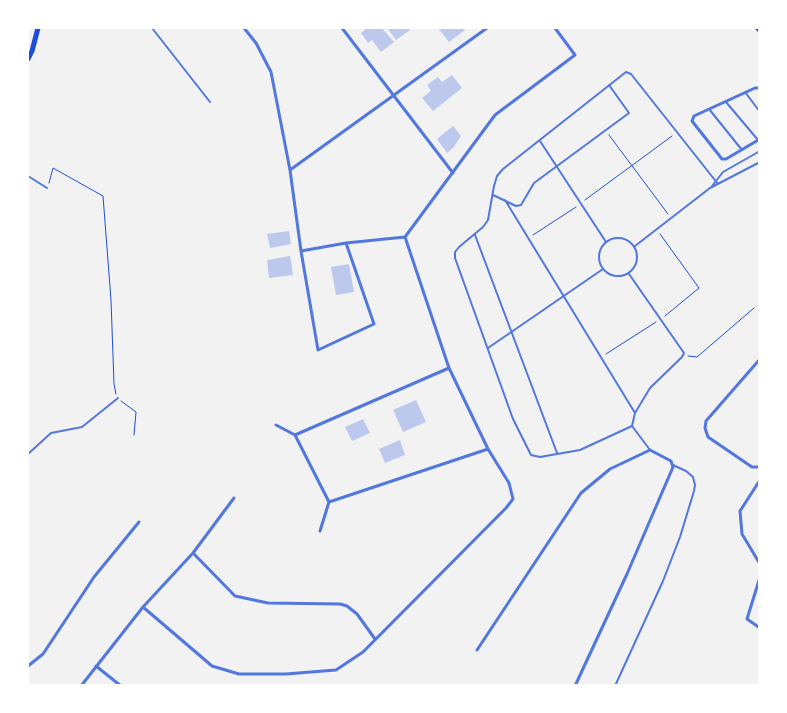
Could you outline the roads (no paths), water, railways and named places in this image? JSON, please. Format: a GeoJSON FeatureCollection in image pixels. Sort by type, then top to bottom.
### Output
{"type":"FeatureCollection","features":[{"type":"Feature","properties":{"kind":"main road"},"geometry":{"type":"LineString","coordinates":[[28,59],[38,28]]}},
{"type":"Feature","properties":{"kind":"street"},"geometry":{"type":"LineString","coordinates":[[244,28],[256,43],[271,72],[290,170],[301,251],[318,350],[374,324],[346,243]]}},
{"type":"Feature","properties":{"kind":"street"},"geometry":{"type":"LineString","coordinates":[[342,28],[453,173]]}},
{"type":"Feature","properties":{"kind":"street"},"geometry":{"type":"LineString","coordinates":[[290,170],[488,28]]}},
{"type":"Feature","properties":{"kind":"street"},"geometry":{"type":"LineString","coordinates":[[301,251],[346,243],[406,237],[496,116],[575,56],[556,28]]}},
{"type":"Feature","properties":{"kind":"street"},"geometry":{"type":"LineString","coordinates":[[759,139],[726,159],[720,158],[692,121],[694,116],[745,92],[760,88]]}},
{"type":"Feature","properties":{"kind":"street"},"geometry":{"type":"LineString","coordinates":[[143,607],[212,666],[239,674],[286,674],[336,670],[363,652],[513,499],[508,483],[488,449],[449,368],[406,237]]}},
{"type":"Feature","properties":{"kind":"street"},"geometry":{"type":"LineString","coordinates":[[759,468],[752,468],[708,438],[704,428],[706,421],[760,359]]}},
{"type":"Feature","properties":{"kind":"street"},"geometry":{"type":"LineString","coordinates":[[295,436],[449,368]]}},
{"type":"Feature","properties":{"kind":"street"},"geometry":{"type":"LineString","coordinates":[[276,425],[295,436],[329,502],[320,530]]}},
{"type":"Feature","properties":{"kind":"street"},"geometry":{"type":"LineString","coordinates":[[329,502],[488,449]]}},
{"type":"Feature","properties":{"kind":"street"},"geometry":{"type":"LineString","coordinates":[[477,650],[581,493],[610,470],[650,450],[669,459],[673,465],[627,574],[575,686]]}},
{"type":"Feature","properties":{"kind":"street"},"geometry":{"type":"LineString","coordinates":[[760,480],[740,511],[742,534],[760,564]]}},
{"type":"Feature","properties":{"kind":"street"},"geometry":{"type":"LineString","coordinates":[[81,686],[143,607],[193,553],[234,498]]}},
{"type":"Feature","properties":{"kind":"street"},"geometry":{"type":"LineString","coordinates":[[28,666],[43,654],[94,577],[139,522]]}},
{"type":"Feature","properties":{"kind":"street"},"geometry":{"type":"LineString","coordinates":[[193,553],[235,596],[268,603],[340,604],[347,606],[357,614],[375,639]]}},
{"type":"Feature","properties":{"kind":"street"},"geometry":{"type":"LineString","coordinates":[[760,576],[747,619],[760,628]]}},
{"type":"Feature","properties":{"kind":"street"},"geometry":{"type":"LineString","coordinates":[[96,666],[121,686]]}},
{"type":"Feature","properties":{"kind":"lane"},"geometry":{"type":"LineString","coordinates":[[152,28],[210,102]]}},
{"type":"Feature","properties":{"kind":"lane"},"geometry":{"type":"LineString","coordinates":[[632,426],[580,450],[537,457],[529,452],[513,419],[455,255],[459,247],[488,220],[497,176],[503,169],[626,72],[631,74],[718,184]]}},
{"type":"Feature","properties":{"kind":"lane"},"geometry":{"type":"LineString","coordinates":[[493,195],[516,206],[521,205],[534,183],[629,113],[609,85]]}},
{"type":"Feature","properties":{"kind":"lane"},"geometry":{"type":"LineString","coordinates":[[745,92],[760,112]]}},
{"type":"Feature","properties":{"kind":"lane"},"geometry":{"type":"LineString","coordinates":[[726,102],[759,139]]}},
{"type":"Feature","properties":{"kind":"lane"},"geometry":{"type":"LineString","coordinates":[[709,109],[742,150]]}},
{"type":"Feature","properties":{"kind":"lane"},"geometry":{"type":"LineString","coordinates":[[540,140],[606,242]]}},
{"type":"Feature","properties":{"kind":"lane"},"geometry":{"type":"LineString","coordinates":[[710,188],[723,172],[760,151]]}},
{"type":"Feature","properties":{"kind":"lane"},"geometry":{"type":"LineString","coordinates":[[635,246],[710,188],[760,162]]}},
{"type":"Feature","properties":{"kind":"lane"},"geometry":{"type":"LineString","coordinates":[[28,176],[47,188]]}},
{"type":"Feature","properties":{"kind":"lane"},"geometry":{"type":"LineString","coordinates":[[505,200],[635,414]]}},
{"type":"Feature","properties":{"kind":"lane"},"geometry":{"type":"LineString","coordinates":[[474,235],[557,453]]}},
{"type":"Feature","properties":{"kind":"lane"},"geometry":{"type":"LineString","coordinates":[[612,238],[620,238],[628,240],[635,246],[638,254],[637,263],[629,274],[615,277],[602,269],[598,255],[606,242],[612,238]]}},
{"type":"Feature","properties":{"kind":"lane"},"geometry":{"type":"LineString","coordinates":[[488,348],[602,269]]}},
{"type":"Feature","properties":{"kind":"lane"},"geometry":{"type":"LineString","coordinates":[[629,274],[684,355],[654,382],[635,414],[632,426]]}},
{"type":"Feature","properties":{"kind":"lane"},"geometry":{"type":"LineString","coordinates":[[28,454],[51,433],[82,427],[118,398]]}},
{"type":"Feature","properties":{"kind":"lane"},"geometry":{"type":"LineString","coordinates":[[632,426],[650,450]]}},
{"type":"Feature","properties":{"kind":"lane"},"geometry":{"type":"LineString","coordinates":[[615,686],[663,581],[680,537],[694,491],[693,478],[686,471],[673,465]]}}]}
